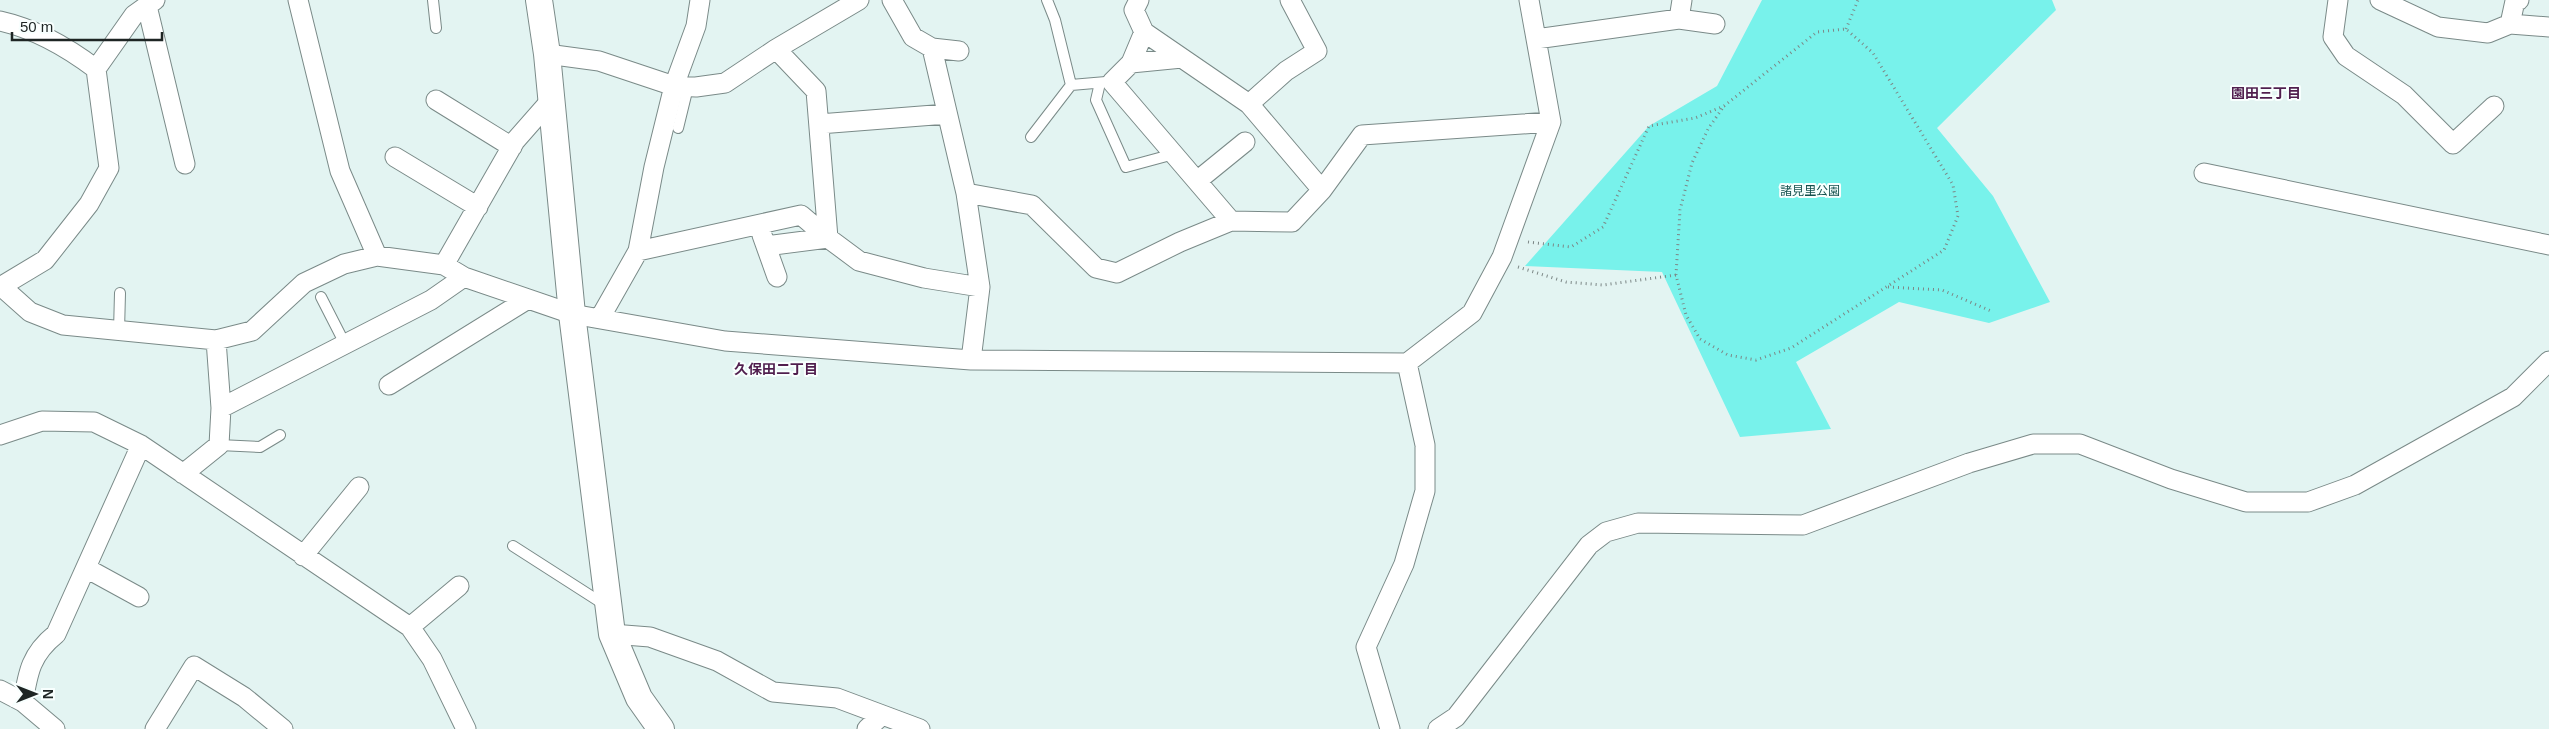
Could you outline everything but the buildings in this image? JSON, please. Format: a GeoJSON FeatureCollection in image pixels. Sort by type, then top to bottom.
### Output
{"type":"FeatureCollection","features":[{"type":"Feature","properties":{"kind":"street"},"geometry":{"type":"LineString","coordinates":[[298,0],[340,171],[377,256]]}},
{"type":"Feature","properties":{"kind":"street"},"geometry":{"type":"LineString","coordinates":[[539,0],[547,54],[572,314],[612,634],[639,698],[661,729]]}},
{"type":"Feature","properties":{"kind":"street"},"geometry":{"type":"LineString","coordinates":[[600,318],[638,251],[654,167],[681,86],[696,26],[700,0]]}},
{"type":"Feature","properties":{"kind":"street"},"geometry":{"type":"LineString","coordinates":[[892,0],[913,37],[932,48],[959,51]]}},
{"type":"Feature","properties":{"kind":"street"},"geometry":{"type":"LineString","coordinates":[[1139,0],[1134,10],[1144,32],[1249,104],[1322,190]]}},
{"type":"Feature","properties":{"kind":"street"},"geometry":{"type":"LineString","coordinates":[[1249,104],[1286,71],[1317,52],[1290,0]]}},
{"type":"Feature","properties":{"kind":"street"},"geometry":{"type":"LineString","coordinates":[[185,164],[151,3],[134,15],[96,69],[109,168],[89,204],[45,260],[1,287],[30,312],[63,325],[216,340],[252,331],[304,283],[344,264],[377,256],[444,264],[464,277],[572,314],[600,318],[636,327],[725,341],[971,360],[1407,363],[1472,313],[1513,240],[1551,122],[1529,0]]}},
{"type":"Feature","properties":{"kind":"street"},"geometry":{"type":"LineString","coordinates":[[1679,19],[1682,0]]}},
{"type":"Feature","properties":{"kind":"street"},"geometry":{"type":"LineString","coordinates":[[2338,0],[2333,37],[2346,56],[2404,95],[2453,144],[2494,106]]}},
{"type":"Feature","properties":{"kind":"street"},"geometry":{"type":"LineString","coordinates":[[2380,0],[2438,26],[2488,33],[2510,24],[2549,27]]}},
{"type":"Feature","properties":{"kind":"street"},"geometry":{"type":"LineString","coordinates":[[2510,24],[2515,1],[2519,0]]}},
{"type":"Feature","properties":{"kind":"street"},"geometry":{"type":"LineString","coordinates":[[547,54],[598,61],[681,86],[725,83],[776,49],[855,1]]}},
{"type":"Feature","properties":{"kind":"street"},"geometry":{"type":"LineString","coordinates":[[1536,40],[1679,19],[1715,24]]}},
{"type":"Feature","properties":{"kind":"street"},"geometry":{"type":"LineString","coordinates":[[0,21],[14,24],[63,45],[96,69]]}},
{"type":"Feature","properties":{"kind":"street"},"geometry":{"type":"LineString","coordinates":[[1132,63],[1144,32]]}},
{"type":"Feature","properties":{"kind":"street"},"geometry":{"type":"LineString","coordinates":[[932,48],[966,193],[980,287],[971,360]]}},
{"type":"Feature","properties":{"kind":"street"},"geometry":{"type":"LineString","coordinates":[[776,49],[816,91],[828,238]]}},
{"type":"Feature","properties":{"kind":"street"},"geometry":{"type":"LineString","coordinates":[[1182,58],[1132,63],[1106,82],[1174,154],[1232,221]]}},
{"type":"Feature","properties":{"kind":"street"},"geometry":{"type":"LineString","coordinates":[[436,100],[512,147]]}},
{"type":"Feature","properties":{"kind":"street"},"geometry":{"type":"LineString","coordinates":[[444,264],[512,147],[551,100]]}},
{"type":"Feature","properties":{"kind":"street"},"geometry":{"type":"LineString","coordinates":[[819,124],[947,114]]}},
{"type":"Feature","properties":{"kind":"street"},"geometry":{"type":"LineString","coordinates":[[966,193],[1032,205],[1096,268],[1117,273],[1180,242],[1232,221],[1292,222],[1322,190],[1362,135],[1551,122]]}},
{"type":"Feature","properties":{"kind":"street"},"geometry":{"type":"LineString","coordinates":[[1197,181],[1245,142]]}},
{"type":"Feature","properties":{"kind":"street"},"geometry":{"type":"LineString","coordinates":[[395,157],[478,207]]}},
{"type":"Feature","properties":{"kind":"street"},"geometry":{"type":"LineString","coordinates":[[2204,173],[2549,245]]}},
{"type":"Feature","properties":{"kind":"street"},"geometry":{"type":"LineString","coordinates":[[638,251],[801,215],[859,261],[924,278],[980,287]]}},
{"type":"Feature","properties":{"kind":"street"},"geometry":{"type":"LineString","coordinates":[[758,224],[777,277]]}},
{"type":"Feature","properties":{"kind":"street"},"geometry":{"type":"LineString","coordinates":[[766,246],[828,238]]}},
{"type":"Feature","properties":{"kind":"street"},"geometry":{"type":"LineString","coordinates":[[221,408],[431,300],[464,277]]}},
{"type":"Feature","properties":{"kind":"street"},"geometry":{"type":"LineString","coordinates":[[389,385],[528,299]]}},
{"type":"Feature","properties":{"kind":"street"},"geometry":{"type":"LineString","coordinates":[[183,474],[219,445],[221,408],[216,340]]}},
{"type":"Feature","properties":{"kind":"street"},"geometry":{"type":"LineString","coordinates":[[1438,729],[1456,717],[1589,545],[1606,532],[1638,523],[1803,524],[1969,463],[2033,444],[2080,444],[2171,479],[2246,502],[2308,502],[2355,485],[2513,397],[2549,361]]}},
{"type":"Feature","properties":{"kind":"street"},"geometry":{"type":"LineString","coordinates":[[1390,729],[1366,647],[1404,564],[1425,490],[1425,446],[1407,363]]}},
{"type":"Feature","properties":{"kind":"street"},"geometry":{"type":"LineString","coordinates":[[0,435],[42,420],[94,422],[141,445],[410,627],[432,660],[466,729]]}},
{"type":"Feature","properties":{"kind":"street"},"geometry":{"type":"LineString","coordinates":[[23,702],[28,670],[41,646],[56,634],[141,445]]}},
{"type":"Feature","properties":{"kind":"street"},"geometry":{"type":"LineString","coordinates":[[303,556],[359,487]]}},
{"type":"Feature","properties":{"kind":"street"},"geometry":{"type":"LineString","coordinates":[[86,568],[139,597]]}},
{"type":"Feature","properties":{"kind":"street"},"geometry":{"type":"LineString","coordinates":[[410,627],[460,586]]}},
{"type":"Feature","properties":{"kind":"street"},"geometry":{"type":"LineString","coordinates":[[612,634],[650,637],[717,661],[773,692],[837,698],[920,729]]}},
{"type":"Feature","properties":{"kind":"street"},"geometry":{"type":"LineString","coordinates":[[155,729],[194,666],[244,697],[283,729]]}},
{"type":"Feature","properties":{"kind":"street"},"geometry":{"type":"LineString","coordinates":[[0,690],[23,702],[55,729]]}},
{"type":"Feature","properties":{"kind":"street"},"geometry":{"type":"LineString","coordinates":[[867,729],[881,716]]}},
{"type":"Feature","properties":{"kind":"lane"},"geometry":{"type":"LineString","coordinates":[[434,0],[436,28]]}},
{"type":"Feature","properties":{"kind":"lane"},"geometry":{"type":"LineString","coordinates":[[1047,0],[1055,20],[1071,86]]}},
{"type":"Feature","properties":{"kind":"lane"},"geometry":{"type":"LineString","coordinates":[[1031,138],[1071,86],[1106,82]]}},
{"type":"Feature","properties":{"kind":"lane"},"geometry":{"type":"LineString","coordinates":[[1106,82],[1096,100],[1126,167],[1174,154]]}},
{"type":"Feature","properties":{"kind":"lane"},"geometry":{"type":"LineString","coordinates":[[678,128],[681,86]]}},
{"type":"Feature","properties":{"kind":"lane"},"geometry":{"type":"LineString","coordinates":[[119,331],[120,293]]}},
{"type":"Feature","properties":{"kind":"lane"},"geometry":{"type":"LineString","coordinates":[[321,297],[345,344]]}},
{"type":"Feature","properties":{"kind":"lane"},"geometry":{"type":"LineString","coordinates":[[219,445],[260,447],[280,435]]}},
{"type":"Feature","properties":{"kind":"lane"},"geometry":{"type":"LineString","coordinates":[[514,546],[608,606]]}},
{"type":"Feature","properties":{"kind":"path"},"geometry":{"type":"LineString","coordinates":[[1846,29],[1858,0]]}},
{"type":"Feature","properties":{"kind":"path"},"geometry":{"type":"LineString","coordinates":[[1676,275],[1603,285],[1566,282],[1517,267],[1513,240],[1571,247],[1603,227],[1649,126],[1695,118],[1724,106],[1817,32],[1846,29],[1873,53],[1953,185],[1958,216],[1944,250],[1791,348],[1756,360],[1728,355],[1700,339],[1686,315],[1676,275],[1680,210],[1692,163],[1708,129],[1724,106]]}},
{"type":"Feature","properties":{"kind":"path"},"geometry":{"type":"LineString","coordinates":[[1887,287],[1942,290],[1990,310]]}},
{"type":"Feature","properties":{"kind":"green space","name":"諸見里公園"},"geometry":{"type":"Polygon","coordinates":[[[1762,0],[2052,0],[2056,10],[1937,128],[1993,196],[2050,302],[1989,323],[1899,302],[1796,362],[1831,429],[1740,437],[1662,272],[1525,266],[1649,126],[1717,86],[1762,0]]]}},
{"type":"Feature","properties":{"kind":"district","name":"園田三丁目"},"geometry":{"type":"Point","coordinates":[2266,93]}},
{"type":"Feature","properties":{"kind":"district","name":"久保田二丁目"},"geometry":{"type":"Point","coordinates":[776,369]}}]}
